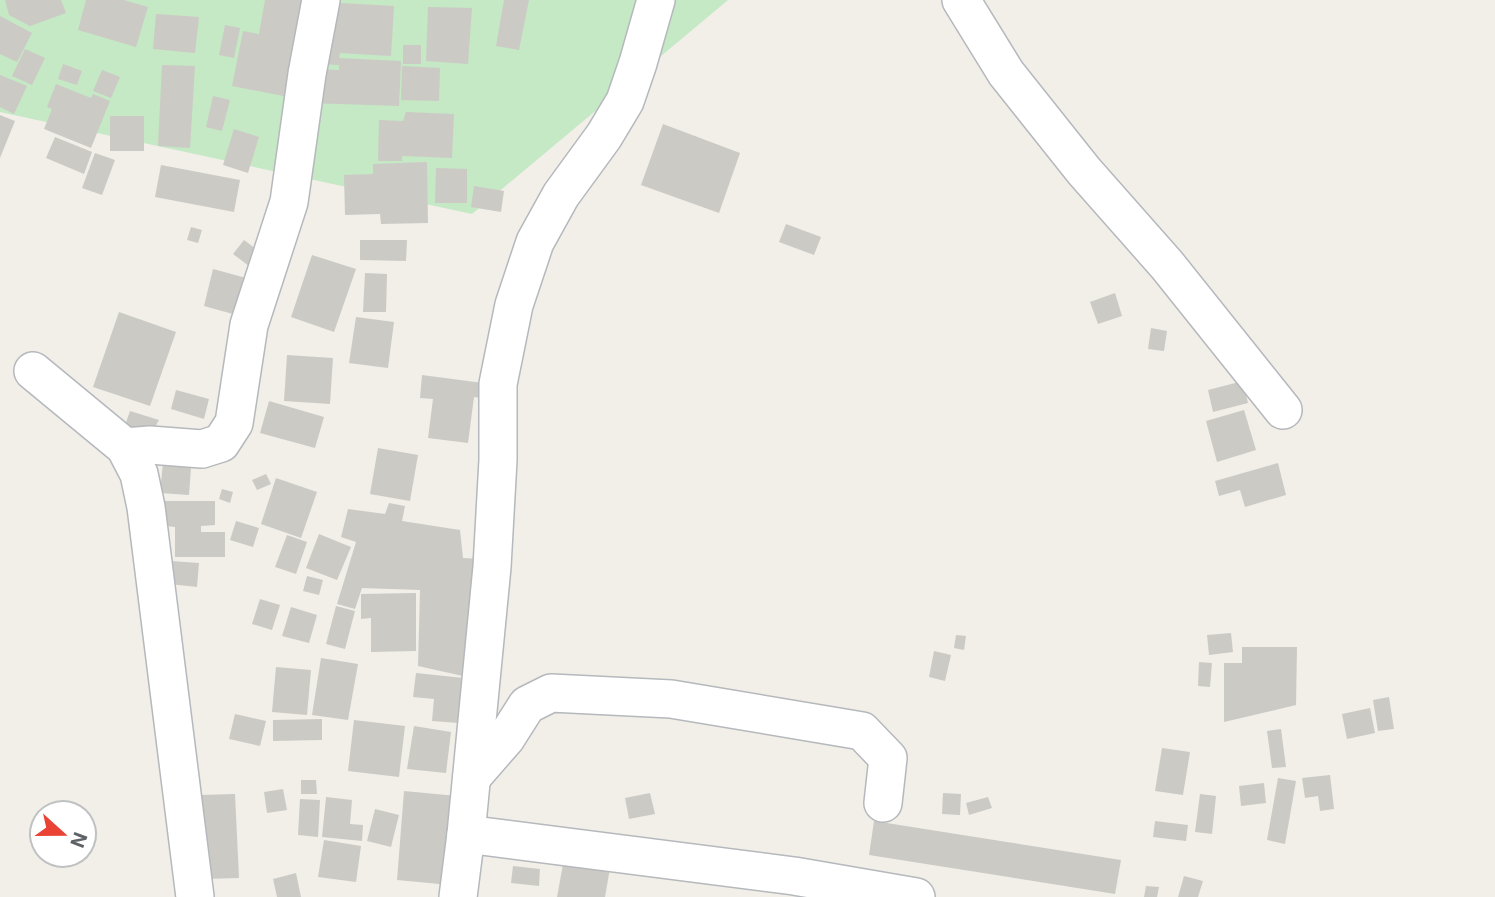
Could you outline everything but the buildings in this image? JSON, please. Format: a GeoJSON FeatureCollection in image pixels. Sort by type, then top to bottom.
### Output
{"type":"FeatureCollection","features":[{"type":"Feature","properties":{"kind":"street"},"geometry":{"type":"LineString","coordinates":[[125,447],[150,445],[202,449],[221,443],[234,423],[248,325],[289,202],[307,74],[321,0]]}},
{"type":"Feature","properties":{"kind":"street"},"geometry":{"type":"LineString","coordinates":[[458,897],[492,566],[498,460],[498,384],[514,305],[535,242],[561,195],[604,136],[625,101],[656,0]]}},
{"type":"Feature","properties":{"kind":"street"},"geometry":{"type":"LineString","coordinates":[[961,0],[1006,74],[1084,172],[1167,265],[1283,410]]}},
{"type":"Feature","properties":{"kind":"street"},"geometry":{"type":"LineString","coordinates":[[33,371],[125,447],[139,474],[146,507],[195,897]]}},
{"type":"Feature","properties":{"kind":"street"},"geometry":{"type":"LineString","coordinates":[[472,776],[506,738],[527,705],[551,693],[671,699],[862,731],[888,758],[883,803]]}},
{"type":"Feature","properties":{"kind":"street"},"geometry":{"type":"LineString","coordinates":[[466,834],[794,876],[916,897]]}},
{"type":"Feature","properties":{"kind":"green space"},"geometry":{"type":"Polygon","coordinates":[[[0,0],[728,0],[472,214],[0,112],[0,0]]]}}]}
